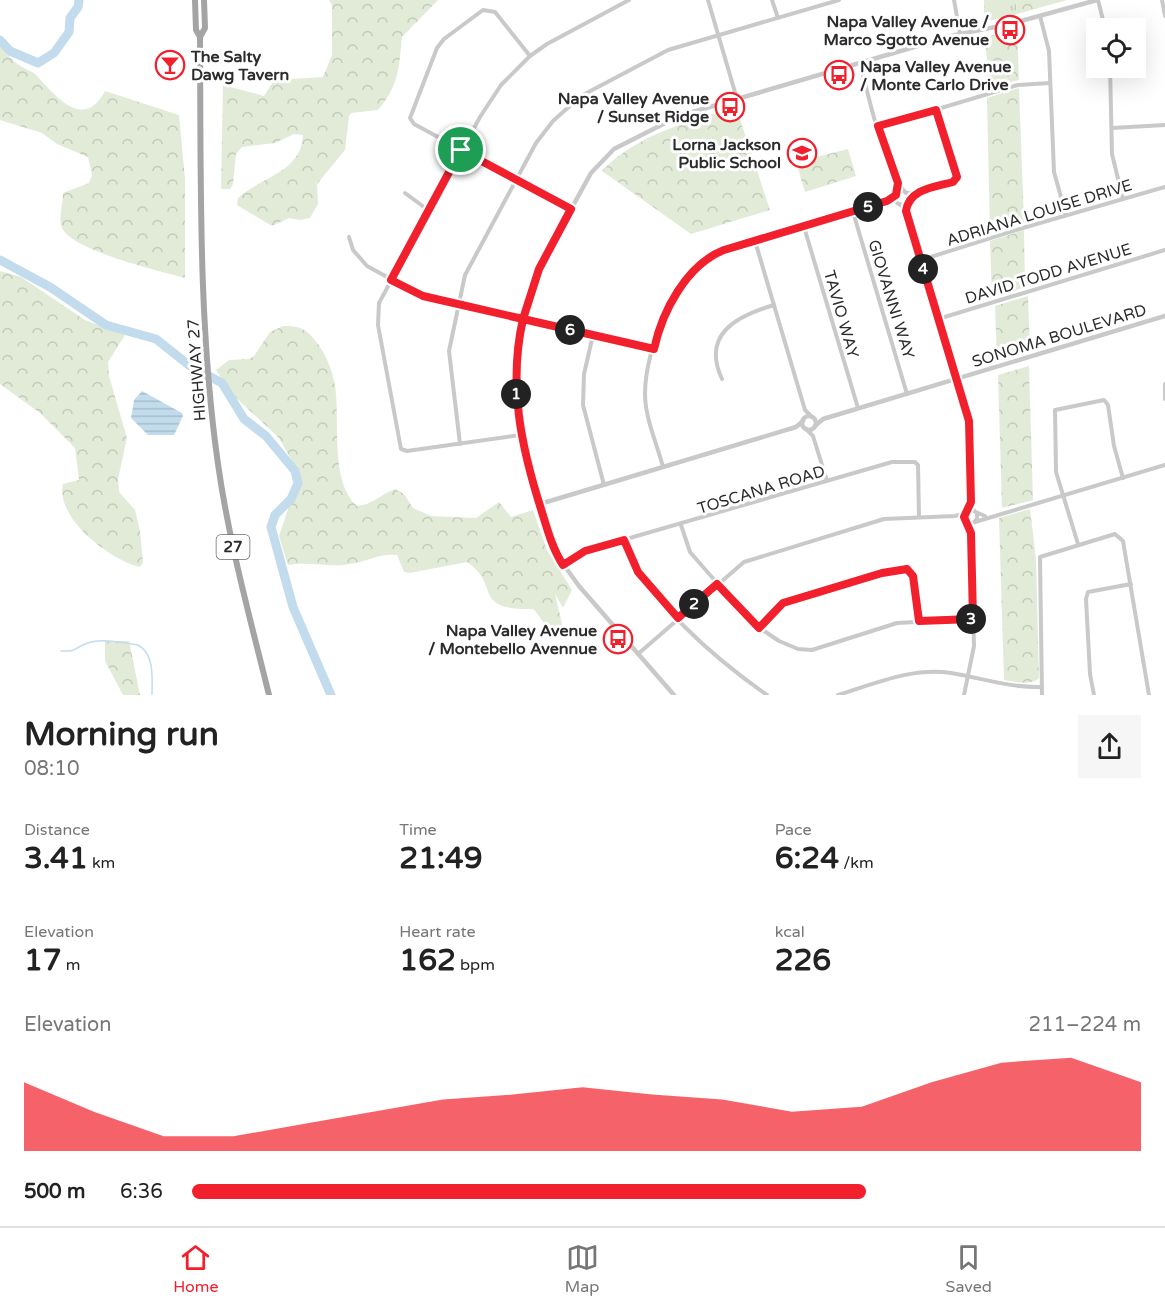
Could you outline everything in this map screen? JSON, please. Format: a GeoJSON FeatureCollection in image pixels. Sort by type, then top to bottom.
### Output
{"type":"FeatureCollection","features":[{"type":"Feature","properties":{"kind":"main road","name":"HIGHWAY 27"},"geometry":{"type":"LineString","coordinates":[[195,0],[196,30],[200,37],[204,293],[218,463],[232,546],[269,695]]}},
{"type":"Feature","properties":{"kind":"main road","name":"HIGHWAY 27"},"geometry":{"type":"LineString","coordinates":[[200,37],[205,28],[204,0]]}},
{"type":"Feature","properties":{"kind":"street"},"geometry":{"type":"LineString","coordinates":[[520,435],[407,451],[400,446],[378,317],[379,303],[461,150],[495,93],[530,56],[559,37],[629,0]]}},
{"type":"Feature","properties":{"kind":"street"},"geometry":{"type":"LineString","coordinates":[[708,0],[737,99]]}},
{"type":"Feature","properties":{"kind":"street"},"geometry":{"type":"LineString","coordinates":[[772,0],[778,18]]}},
{"type":"Feature","properties":{"kind":"street"},"geometry":{"type":"LineString","coordinates":[[460,444],[449,351],[459,304],[470,264],[545,130],[562,111],[581,96],[668,50],[839,0]]}},
{"type":"Feature","properties":{"kind":"street"},"geometry":{"type":"LineString","coordinates":[[954,0],[960,34]]}},
{"type":"Feature","properties":{"kind":"street"},"geometry":{"type":"LineString","coordinates":[[674,695],[563,565],[553,544],[520,435],[515,379],[523,319],[539,269],[595,167],[614,149],[672,118],[860,62],[960,34],[1098,0],[1102,18]]}},
{"type":"Feature","properties":{"kind":"street"},"geometry":{"type":"LineString","coordinates":[[1162,0],[1165,16]]}},
{"type":"Feature","properties":{"kind":"street"},"geometry":{"type":"LineString","coordinates":[[530,56],[495,12],[487,9],[444,39],[437,48],[410,118],[414,124],[571,209]]}},
{"type":"Feature","properties":{"kind":"street"},"geometry":{"type":"LineString","coordinates":[[1040,16],[1049,51],[1054,172],[1066,215]]}},
{"type":"Feature","properties":{"kind":"street"},"geometry":{"type":"LineString","coordinates":[[860,62],[878,126],[898,183],[906,192],[908,201],[906,211]]}},
{"type":"Feature","properties":{"kind":"street"},"geometry":{"type":"LineString","coordinates":[[1110,78],[1112,154],[1123,199]]}},
{"type":"Feature","properties":{"kind":"street"},"geometry":{"type":"LineString","coordinates":[[878,126],[1023,84],[1050,83]]}},
{"type":"Feature","properties":{"kind":"street"},"geometry":{"type":"LineString","coordinates":[[663,467],[645,396],[663,315],[701,264],[716,254],[887,201],[896,194],[916,193],[953,182],[957,177],[936,110]]}},
{"type":"Feature","properties":{"kind":"street"},"geometry":{"type":"LineString","coordinates":[[1112,128],[1165,125]]}},
{"type":"Feature","properties":{"kind":"street"},"geometry":{"type":"LineString","coordinates":[[898,183],[896,194],[899,204],[906,211],[970,429],[971,502],[975,512],[975,522],[971,533]]}},
{"type":"Feature","properties":{"kind":"street","name":"ADRIANA LOUISE DRIVE"},"geometry":{"type":"LineString","coordinates":[[921,260],[1165,187]]}},
{"type":"Feature","properties":{"kind":"street"},"geometry":{"type":"LineString","coordinates":[[405,193],[428,210]]}},
{"type":"Feature","properties":{"kind":"street"},"geometry":{"type":"LineString","coordinates":[[887,201],[899,204],[908,201],[916,193]]}},
{"type":"Feature","properties":{"kind":"street","name":"GIOVANNI WAY"},"geometry":{"type":"LineString","coordinates":[[853,212],[907,394]]}},
{"type":"Feature","properties":{"kind":"street","name":"TAVIO WAY"},"geometry":{"type":"LineString","coordinates":[[804,227],[858,408]]}},
{"type":"Feature","properties":{"kind":"street"},"geometry":{"type":"LineString","coordinates":[[349,237],[359,259],[391,280],[420,295],[654,349]]}},
{"type":"Feature","properties":{"kind":"street"},"geometry":{"type":"LineString","coordinates":[[755,242],[805,410],[803,421],[806,429],[813,436],[827,481]]}},
{"type":"Feature","properties":{"kind":"street","name":"DAVID TODD AVENUE"},"geometry":{"type":"LineString","coordinates":[[938,319],[1165,250]]}},
{"type":"Feature","properties":{"kind":"street"},"geometry":{"type":"LineString","coordinates":[[722,379],[716,367],[716,356],[723,333],[739,317],[774,305]]}},
{"type":"Feature","properties":{"kind":"street","name":"SONOMA BOULEVARD"},"geometry":{"type":"LineString","coordinates":[[815,426],[823,419],[858,408],[1165,316]]}},
{"type":"Feature","properties":{"kind":"street"},"geometry":{"type":"LineString","coordinates":[[593,335],[584,374],[583,405],[604,485]]}},
{"type":"Feature","properties":{"kind":"street"},"geometry":{"type":"LineString","coordinates":[[1165,384],[1165,399]]}},
{"type":"Feature","properties":{"kind":"street"},"geometry":{"type":"LineString","coordinates":[[1078,544],[1056,472],[1055,410],[1104,400],[1108,405],[1114,446],[1123,478]]}},
{"type":"Feature","properties":{"kind":"street"},"geometry":{"type":"LineString","coordinates":[[805,410],[812,417],[815,426],[813,436]]}},
{"type":"Feature","properties":{"kind":"street"},"geometry":{"type":"LineString","coordinates":[[540,504],[796,427],[812,417]]}},
{"type":"Feature","properties":{"kind":"street","name":"SONOMA BOULEVARD"},"geometry":{"type":"LineString","coordinates":[[812,417],[823,419]]}},
{"type":"Feature","properties":{"kind":"street"},"geometry":{"type":"LineString","coordinates":[[796,427],[811,430],[815,426]]}},
{"type":"Feature","properties":{"kind":"street","name":"TOSCANA ROAD"},"geometry":{"type":"LineString","coordinates":[[563,565],[585,551],[892,462],[915,462],[919,471],[919,517]]}},
{"type":"Feature","properties":{"kind":"street"},"geometry":{"type":"LineString","coordinates":[[955,516],[967,522],[975,522],[1165,465]]}},
{"type":"Feature","properties":{"kind":"street"},"geometry":{"type":"LineString","coordinates":[[964,695],[973,654],[971,533],[967,522],[967,512],[971,502]]}},
{"type":"Feature","properties":{"kind":"street"},"geometry":{"type":"LineString","coordinates":[[638,654],[717,584],[752,558],[884,519],[955,516],[967,512],[975,512],[986,517]]}},
{"type":"Feature","properties":{"kind":"street"},"geometry":{"type":"LineString","coordinates":[[681,525],[690,552],[717,584],[759,628],[779,641],[798,649],[812,650],[897,623],[973,619]]}},
{"type":"Feature","properties":{"kind":"street"},"geometry":{"type":"LineString","coordinates":[[1042,695],[1040,557],[1115,534],[1121,537],[1131,584],[1149,695]]}},
{"type":"Feature","properties":{"kind":"street"},"geometry":{"type":"LineString","coordinates":[[624,540],[638,572],[708,652],[767,695]]}},
{"type":"Feature","properties":{"kind":"street"},"geometry":{"type":"LineString","coordinates":[[759,628],[783,603],[903,569],[909,570],[913,576],[919,621]]}},
{"type":"Feature","properties":{"kind":"street"},"geometry":{"type":"LineString","coordinates":[[1094,695],[1090,674],[1086,599],[1088,592],[1131,584]]}},
{"type":"Feature","properties":{"kind":"street"},"geometry":{"type":"LineString","coordinates":[[838,695],[901,675],[930,672],[968,677],[1013,687],[1042,687]]}},
{"type":"Feature","properties":{"kind":"green space"},"geometry":{"type":"Polygon","coordinates":[[[329,0],[438,0],[402,37],[399,67],[394,84],[385,101],[378,110],[351,113],[349,116],[345,150],[317,184],[318,204],[310,218],[299,220],[289,218],[272,226],[237,205],[238,198],[288,166],[296,158],[303,135],[294,134],[275,143],[242,147],[236,154],[233,184],[230,189],[221,189],[223,85],[264,96],[274,80],[323,77],[332,55],[332,5],[329,0]]]}},
{"type":"Feature","properties":{"kind":"green space"},"geometry":{"type":"Polygon","coordinates":[[[984,0],[1016,0],[1017,14],[984,22],[984,0]]]}},
{"type":"Feature","properties":{"kind":"green space"},"geometry":{"type":"Polygon","coordinates":[[[1016,0],[1067,0],[1017,14],[1016,0]]]}},
{"type":"Feature","properties":{"kind":"green space"},"geometry":{"type":"Polygon","coordinates":[[[1017,30],[1019,80],[991,87],[984,37],[1017,30]]]}},
{"type":"Feature","properties":{"kind":"green space"},"geometry":{"type":"Polygon","coordinates":[[[0,45],[14,61],[35,74],[69,106],[88,109],[105,91],[179,115],[185,179],[185,278],[96,251],[67,234],[61,225],[63,193],[89,183],[92,175],[88,157],[57,144],[42,133],[0,120],[0,45]]]}},
{"type":"Feature","properties":{"kind":"green space"},"geometry":{"type":"Polygon","coordinates":[[[1019,88],[1024,222],[990,233],[987,98],[1019,88]]]}},
{"type":"Feature","properties":{"kind":"green space"},"geometry":{"type":"Polygon","coordinates":[[[736,107],[770,210],[691,234],[602,171],[616,158],[647,139],[682,124],[736,107]]]}},
{"type":"Feature","properties":{"kind":"green space"},"geometry":{"type":"Polygon","coordinates":[[[708,129],[717,136],[702,157],[692,150],[708,129]]]}},
{"type":"Feature","properties":{"kind":"green space"},"geometry":{"type":"Polygon","coordinates":[[[848,149],[856,176],[805,192],[796,162],[848,149]]]}},
{"type":"Feature","properties":{"kind":"green space"},"geometry":{"type":"Polygon","coordinates":[[[643,164],[663,164],[662,176],[643,176],[643,164]]]}},
{"type":"Feature","properties":{"kind":"green space"},"geometry":{"type":"Polygon","coordinates":[[[1024,230],[1025,287],[992,297],[990,241],[1024,230]]]}},
{"type":"Feature","properties":{"kind":"green space"},"geometry":{"type":"Polygon","coordinates":[[[0,271],[21,277],[85,320],[125,335],[108,362],[109,376],[127,438],[118,479],[119,492],[135,510],[140,531],[143,563],[140,567],[100,547],[76,523],[67,510],[63,497],[63,484],[79,480],[75,448],[40,413],[0,384],[0,271]]]}},
{"type":"Feature","properties":{"kind":"green space"},"geometry":{"type":"Polygon","coordinates":[[[1028,296],[1030,351],[997,361],[995,306],[1028,296]]]}},
{"type":"Feature","properties":{"kind":"green space"},"geometry":{"type":"Polygon","coordinates":[[[283,326],[305,330],[315,340],[330,366],[337,408],[340,469],[343,484],[357,506],[367,504],[395,489],[404,494],[413,508],[431,516],[476,518],[499,502],[511,517],[533,510],[547,550],[572,590],[563,608],[555,594],[564,632],[549,629],[533,609],[514,608],[494,601],[477,571],[467,562],[410,573],[404,572],[397,555],[384,555],[342,565],[288,565],[279,536],[289,506],[298,494],[301,477],[279,438],[232,394],[216,370],[229,360],[249,359],[254,356],[270,332],[283,326]]]}},
{"type":"Feature","properties":{"kind":"green space"},"geometry":{"type":"Polygon","coordinates":[[[1029,366],[1033,500],[1002,508],[998,375],[1029,366]]]}},
{"type":"Feature","properties":{"kind":"green space"},"geometry":{"type":"Polygon","coordinates":[[[1030,509],[1036,559],[1039,678],[1023,683],[1004,680],[999,518],[1030,509]]]}},
{"type":"Feature","properties":{"kind":"green space"},"geometry":{"type":"Polygon","coordinates":[[[105,641],[129,641],[140,695],[123,695],[105,661],[105,641]]]}},
{"type":"Feature","properties":{"kind":"water"},"geometry":{"type":"Polygon","coordinates":[[[142,391],[182,413],[183,416],[174,435],[148,435],[131,418],[134,400],[142,391]]]}},
{"type":"Feature","properties":{"kind":"waterway"},"geometry":{"type":"LineString","coordinates":[[0,40],[10,51],[38,63],[54,53],[69,32],[70,18],[78,7],[79,0]]}},
{"type":"Feature","properties":{"kind":"waterway"},"geometry":{"type":"LineString","coordinates":[[0,260],[50,287],[106,325],[156,339],[190,366],[222,383],[244,419],[266,436],[295,471],[298,483],[291,499],[275,515],[271,527],[293,607],[331,695]]}},
{"type":"Feature","properties":{"kind":"waterway"},"geometry":{"type":"LineString","coordinates":[[61,651],[71,651],[88,643],[100,641],[138,645],[150,661],[152,695]]}},
{"type":"Feature","properties":{"kind":"place","name":"Napa Valley Avenue / Marco Sgotto Avenue"},"geometry":{"type":"Point","coordinates":[1010,30]}},
{"type":"Feature","properties":{"kind":"place","name":"The Salty Dawg Tavern"},"geometry":{"type":"Point","coordinates":[170,65]}},
{"type":"Feature","properties":{"kind":"place","name":"Napa Valley Avenue / Monte Carlo Drive"},"geometry":{"type":"Point","coordinates":[839,75]}},
{"type":"Feature","properties":{"kind":"place","name":"Napa Valley Avenue / Sunset Ridge"},"geometry":{"type":"Point","coordinates":[730,107]}},
{"type":"Feature","properties":{"kind":"place","name":"Lorna Jackson Public School"},"geometry":{"type":"Point","coordinates":[802,153]}},
{"type":"Feature","properties":{"kind":"place","name":"Napa Valley Avenue / Montebello Avennue"},"geometry":{"type":"Point","coordinates":[618,639]}},
{"type":"Feature","properties":{"kind":"route"},"geometry":{"type":"LineString","coordinates":[[461,150],[391,280],[423,296],[523,319],[516,367],[519,428],[547,529],[563,565],[585,551],[624,540],[638,572],[678,618],[717,584],[759,628],[774,609],[783,603],[882,573],[907,569],[913,576],[919,621],[973,619],[971,533],[964,517],[971,502],[969,421],[906,211],[908,200],[916,193],[953,182],[957,177],[936,110],[878,126],[898,183],[896,195],[887,201],[724,250],[706,260],[696,269],[663,315],[654,349],[523,319],[539,269],[571,209],[461,150]]}}]}
